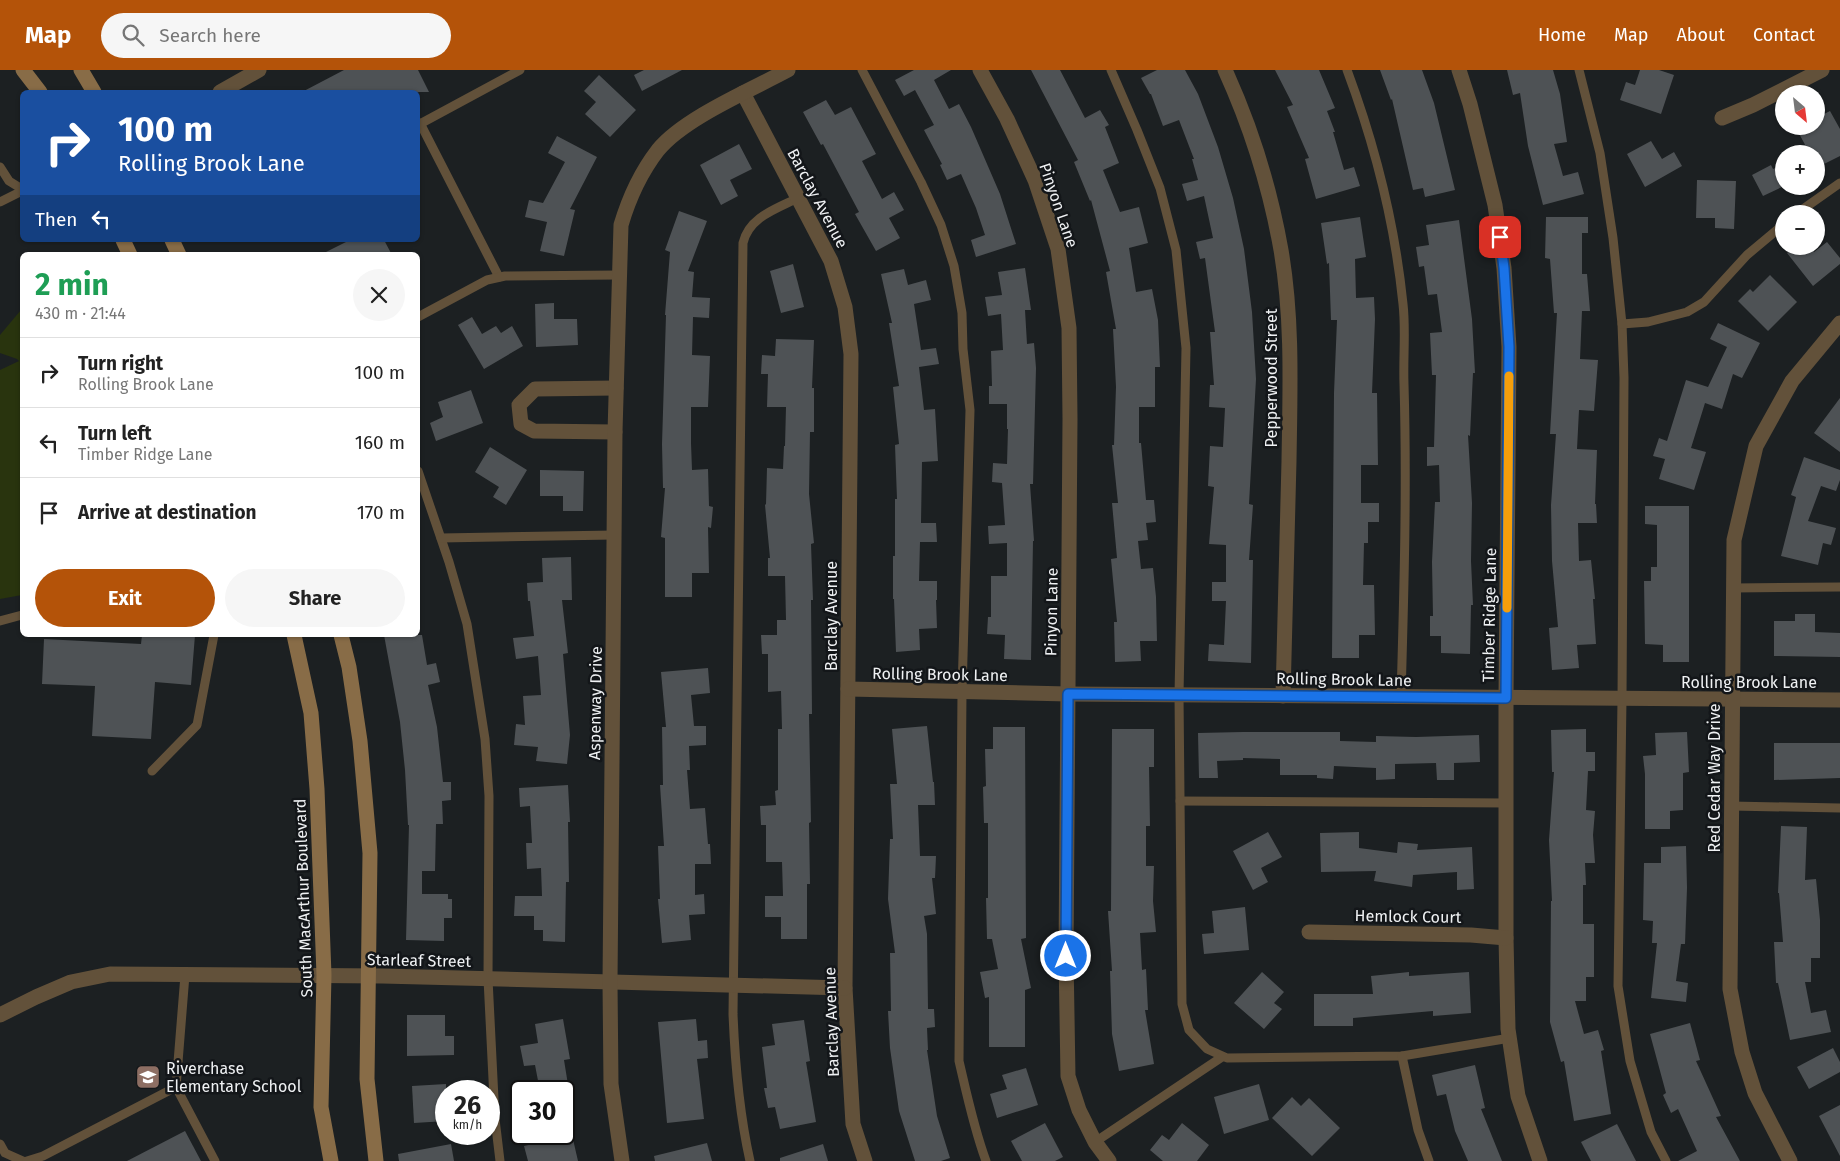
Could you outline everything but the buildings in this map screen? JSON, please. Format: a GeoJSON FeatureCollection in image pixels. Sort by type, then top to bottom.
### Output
{"type":"FeatureCollection","features":[{"type":"Feature","properties":{"kind":"main road"},"geometry":{"type":"LineString","coordinates":[[22,70],[38,90]]}},
{"type":"Feature","properties":{"kind":"main road"},"geometry":{"type":"LineString","coordinates":[[81,70],[93,90]]}},
{"type":"Feature","properties":{"kind":"main road","name":"South MacArthur Boulevard"},"geometry":{"type":"LineString","coordinates":[[294,637],[312,713],[317,789],[324,975],[321,1107],[331,1161]]}},
{"type":"Feature","properties":{"kind":"main road"},"geometry":{"type":"LineString","coordinates":[[342,637],[349,667],[360,741],[370,853],[367,1079],[376,1161]]}},
{"type":"Feature","properties":{"kind":"street"},"geometry":{"type":"LineString","coordinates":[[224,90],[259,70]]}},
{"type":"Feature","properties":{"kind":"street","name":"Aspenway Drive"},"geometry":{"type":"LineString","coordinates":[[622,1161],[611,1084],[610,982],[615,432],[618,275],[621,225],[629,198],[659,149],[691,121],[788,70]]}},
{"type":"Feature","properties":{"kind":"street","name":"Pinyon Lane"},"geometry":{"type":"LineString","coordinates":[[980,70],[1007,119],[1035,180],[1058,249],[1069,328],[1066,956],[1068,1076],[1079,1110],[1095,1142],[1109,1161]]}},
{"type":"Feature","properties":{"kind":"street","name":"Pepperwood Street"},"geometry":{"type":"LineString","coordinates":[[1224,70],[1240,102],[1271,198],[1281,251],[1288,306],[1290,381],[1283,696]]}},
{"type":"Feature","properties":{"kind":"street","name":"Timber Ridge Lane"},"geometry":{"type":"LineString","coordinates":[[1459,70],[1470,104],[1495,205],[1504,268],[1509,347],[1506,938],[1510,1038],[1518,1096],[1540,1161]]}},
{"type":"Feature","properties":{"kind":"street"},"geometry":{"type":"LineString","coordinates":[[1722,118],[1753,105],[1822,70]]}},
{"type":"Feature","properties":{"kind":"street","name":"Barclay Avenue"},"geometry":{"type":"LineString","coordinates":[[743,94],[831,261],[845,307],[851,354],[846,988],[853,1124],[865,1161]]}},
{"type":"Feature","properties":{"kind":"street","name":"Red Cedar Way Drive"},"geometry":{"type":"LineString","coordinates":[[1790,1161],[1755,1094],[1742,1052],[1730,989],[1734,540],[1756,446],[1792,381],[1840,324]]}},
{"type":"Feature","properties":{"kind":"street"},"geometry":{"type":"LineString","coordinates":[[615,432],[534,431],[521,424],[519,405],[535,389],[616,388]]}},
{"type":"Feature","properties":{"kind":"street","name":"Rolling Brook Lane"},"geometry":{"type":"LineString","coordinates":[[848,689],[1068,694],[1840,700]]}},
{"type":"Feature","properties":{"kind":"street","name":"Hemlock Court"},"geometry":{"type":"LineString","coordinates":[[1310,932],[1471,935],[1506,938]]}},
{"type":"Feature","properties":{"kind":"street","name":"Starleaf Street"},"geometry":{"type":"LineString","coordinates":[[0,1015],[36,996],[72,982],[110,974],[324,975],[846,988]]}},
{"type":"Feature","properties":{"kind":"lane"},"geometry":{"type":"LineString","coordinates":[[420,123],[520,70]]}},
{"type":"Feature","properties":{"kind":"lane"},"geometry":{"type":"LineString","coordinates":[[862,70],[921,182],[941,225],[954,266],[962,313],[963,349],[970,410],[962,692],[960,1061],[970,1111],[986,1161]]}},
{"type":"Feature","properties":{"kind":"lane"},"geometry":{"type":"LineString","coordinates":[[1111,70],[1160,188],[1176,250],[1186,348],[1179,695],[1182,1004],[1189,1030],[1207,1048],[1227,1058],[1402,1056],[1510,1038]]}},
{"type":"Feature","properties":{"kind":"lane"},"geometry":{"type":"LineString","coordinates":[[1347,70],[1362,110],[1378,172],[1394,240],[1403,306],[1406,533],[1401,697]]}},
{"type":"Feature","properties":{"kind":"lane"},"geometry":{"type":"LineString","coordinates":[[1579,70],[1600,152],[1613,238],[1622,324],[1624,378],[1618,986],[1630,1061],[1651,1132],[1666,1161]]}},
{"type":"Feature","properties":{"kind":"lane"},"geometry":{"type":"LineString","coordinates":[[420,126],[499,277]]}},
{"type":"Feature","properties":{"kind":"lane"},"geometry":{"type":"LineString","coordinates":[[0,166],[9,180],[20,188]]}},
{"type":"Feature","properties":{"kind":"lane"},"geometry":{"type":"LineString","coordinates":[[1809,205],[1840,183]]}},
{"type":"Feature","properties":{"kind":"lane"},"geometry":{"type":"LineString","coordinates":[[0,202],[20,191]]}},
{"type":"Feature","properties":{"kind":"lane"},"geometry":{"type":"LineString","coordinates":[[750,1161],[741,1120],[735,1066],[734,985],[743,243],[746,232],[752,224],[767,213],[798,198]]}},
{"type":"Feature","properties":{"kind":"lane"},"geometry":{"type":"LineString","coordinates":[[1622,324],[1648,322],[1688,312],[1704,302],[1747,256],[1775,232]]}},
{"type":"Feature","properties":{"kind":"lane"},"geometry":{"type":"LineString","coordinates":[[420,316],[487,280],[499,277],[618,275]]}},
{"type":"Feature","properties":{"kind":"lane"},"geometry":{"type":"LineString","coordinates":[[420,476],[442,538],[467,624],[485,739],[489,796],[488,979],[495,1119],[500,1161]]}},
{"type":"Feature","properties":{"kind":"lane"},"geometry":{"type":"LineString","coordinates":[[442,538],[614,534]]}},
{"type":"Feature","properties":{"kind":"lane"},"geometry":{"type":"LineString","coordinates":[[1733,588],[1840,586]]}},
{"type":"Feature","properties":{"kind":"lane"},"geometry":{"type":"LineString","coordinates":[[0,621],[20,616]]}},
{"type":"Feature","properties":{"kind":"lane"},"geometry":{"type":"LineString","coordinates":[[152,772],[197,725],[214,637]]}},
{"type":"Feature","properties":{"kind":"lane"},"geometry":{"type":"LineString","coordinates":[[1180,801],[1506,803]]}},
{"type":"Feature","properties":{"kind":"lane"},"geometry":{"type":"LineString","coordinates":[[1732,806],[1840,808]]}},
{"type":"Feature","properties":{"kind":"lane"},"geometry":{"type":"LineString","coordinates":[[185,975],[176,1087],[215,1161]]}},
{"type":"Feature","properties":{"kind":"lane"},"geometry":{"type":"LineString","coordinates":[[1402,1056],[1418,1130],[1429,1161]]}},
{"type":"Feature","properties":{"kind":"lane"},"geometry":{"type":"LineString","coordinates":[[1095,1142],[1222,1057]]}},
{"type":"Feature","properties":{"kind":"lane"},"geometry":{"type":"LineString","coordinates":[[0,1144],[4,1153],[25,1161],[44,1156],[176,1087]]}},
{"type":"Feature","properties":{"kind":"green space"},"geometry":{"type":"Polygon","coordinates":[[[20,311],[20,595],[0,599],[0,370],[19,361],[0,353],[0,335],[20,311]]]}},
{"type":"Feature","properties":{"kind":"slow traffic"},"geometry":{"type":"LineString","coordinates":[[1507,608],[1509,376]]}},
{"type":"Feature","properties":{"kind":"place","name":"Riverchase Elementary School"},"geometry":{"type":"Point","coordinates":[148,1077]}},
{"type":"Feature","properties":{"kind":"route"},"geometry":{"type":"LineString","coordinates":[[1066,956],[1068,694],[1506,698],[1509,347],[1500,237]]}}]}
